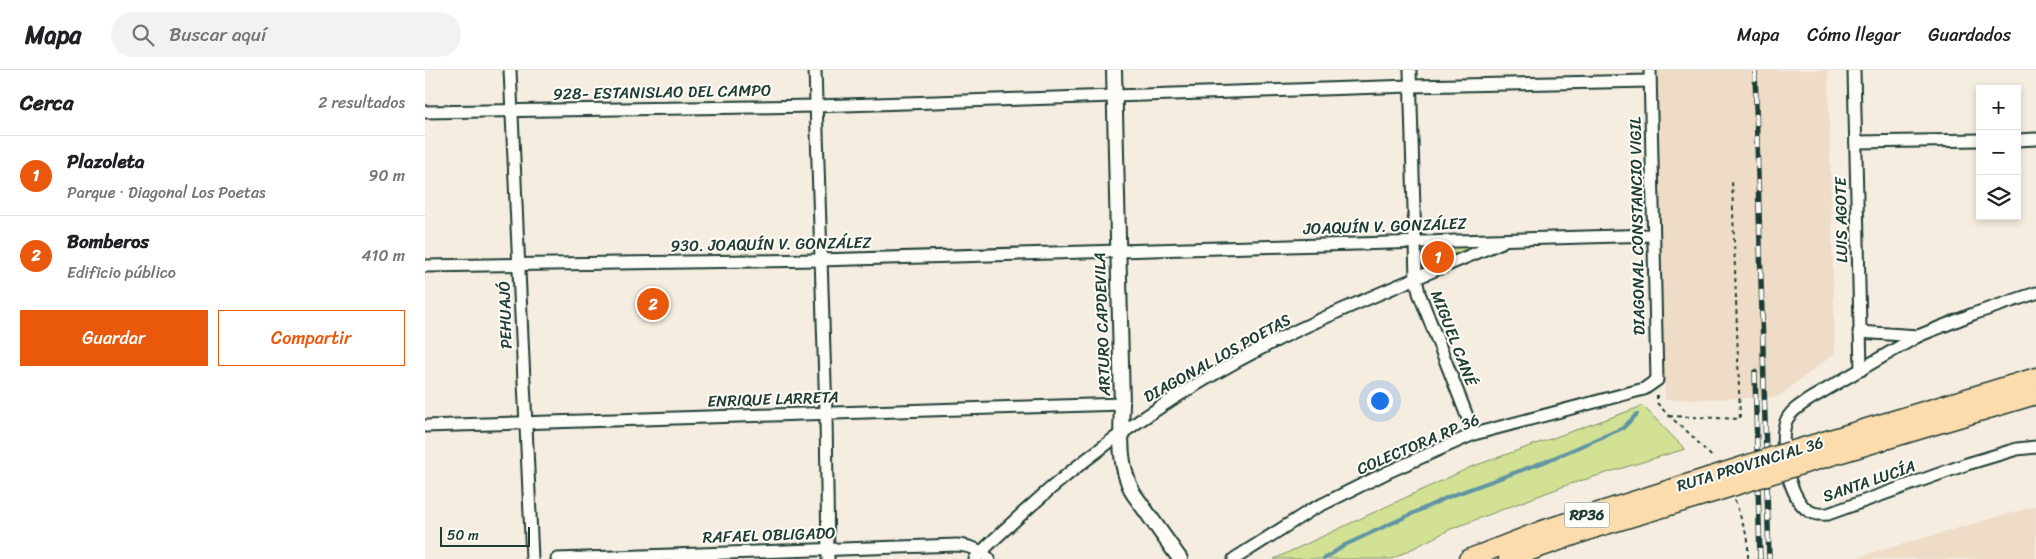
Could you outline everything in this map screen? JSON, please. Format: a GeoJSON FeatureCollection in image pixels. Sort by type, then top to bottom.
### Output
{"type":"FeatureCollection","features":[{"type":"Feature","properties":{"kind":"main road","name":"RUTA PROVINCIAL 36"},"geometry":{"type":"LineString","coordinates":[[1508,559],[1711,485],[2036,377]]}},
{"type":"Feature","properties":{"kind":"main road","name":"RUTA PROVINCIAL 36"},"geometry":{"type":"LineString","coordinates":[[1793,459],[2036,395]]}},
{"type":"Feature","properties":{"kind":"main road","name":"RUTA PROVINCIAL 36"},"geometry":{"type":"LineString","coordinates":[[1467,559],[1545,529],[1711,485]]}},
{"type":"Feature","properties":{"kind":"street","name":"PEHUAJÓ"},"geometry":{"type":"LineString","coordinates":[[510,70],[532,559]]}},
{"type":"Feature","properties":{"kind":"street"},"geometry":{"type":"LineString","coordinates":[[815,70],[826,414],[828,554]]}},
{"type":"Feature","properties":{"kind":"street","name":"ARTURO CAPDEVILA"},"geometry":{"type":"LineString","coordinates":[[1114,70],[1121,457],[1127,481],[1139,504],[1180,559]]}},
{"type":"Feature","properties":{"kind":"street","name":"MIGUEL CANÉ"},"geometry":{"type":"LineString","coordinates":[[1411,70],[1416,278],[1419,293],[1474,434]]}},
{"type":"Feature","properties":{"kind":"street","name":"LUIS AGOTE"},"geometry":{"type":"LineString","coordinates":[[1854,70],[1861,370]]}},
{"type":"Feature","properties":{"kind":"street","name":"928- ESTANISLAO DEL CAMPO"},"geometry":{"type":"LineString","coordinates":[[425,112],[816,106],[1411,86],[1650,75]]}},
{"type":"Feature","properties":{"kind":"street","name":"DIAGONAL CONSTANCIO VIGIL"},"geometry":{"type":"LineString","coordinates":[[1650,75],[1657,380]]}},
{"type":"Feature","properties":{"kind":"street"},"geometry":{"type":"LineString","coordinates":[[2021,140],[2036,139]]}},
{"type":"Feature","properties":{"kind":"street"},"geometry":{"type":"LineString","coordinates":[[1856,142],[1976,140]]}},
{"type":"Feature","properties":{"kind":"street","name":"JOAQUÍN V. GONZÁLEZ"},"geometry":{"type":"LineString","coordinates":[[1117,250],[1653,235]]}},
{"type":"Feature","properties":{"kind":"street","name":"DIAGONAL LOS POETAS"},"geometry":{"type":"LineString","coordinates":[[982,557],[1048,490],[1121,433],[1233,363],[1277,340],[1508,239]]}},
{"type":"Feature","properties":{"kind":"street","name":"930. JOAQUÍN V. GONZÁLEZ"},"geometry":{"type":"LineString","coordinates":[[425,266],[520,263],[820,260],[1117,250]]}},
{"type":"Feature","properties":{"kind":"street"},"geometry":{"type":"LineString","coordinates":[[1861,370],[1918,336],[1965,317],[2036,293]]}},
{"type":"Feature","properties":{"kind":"street"},"geometry":{"type":"LineString","coordinates":[[1859,332],[1918,336]]}},
{"type":"Feature","properties":{"kind":"street","name":"SANTA LUCÍA"},"geometry":{"type":"LineString","coordinates":[[1861,370],[1801,405],[1788,418],[1784,430],[1783,444],[1793,490],[1802,506],[1811,513],[1828,514],[1967,464],[2017,449],[2036,447]]}},
{"type":"Feature","properties":{"kind":"street","name":"COLECTORA RP 36"},"geometry":{"type":"LineString","coordinates":[[1234,559],[1311,510],[1388,472],[1474,434],[1644,388],[1657,380]]}},
{"type":"Feature","properties":{"kind":"street","name":"ENRIQUE LARRETA"},"geometry":{"type":"LineString","coordinates":[[425,426],[1121,404]]}},
{"type":"Feature","properties":{"kind":"street","name":"RAFAEL OBLIGADO"},"geometry":{"type":"LineString","coordinates":[[557,559],[828,554],[957,545],[968,546],[982,557]]}},
{"type":"Feature","properties":{"kind":"path"},"geometry":{"type":"LineString","coordinates":[[1669,416],[1740,419],[1733,180]]}},
{"type":"Feature","properties":{"kind":"shaded area"},"geometry":{"type":"Polygon","coordinates":[[[1655,70],[1828,70],[1835,353],[1778,397],[1665,400],[1655,70]]]}},
{"type":"Feature","properties":{"kind":"shaded area"},"geometry":{"type":"Polygon","coordinates":[[[2036,506],[2036,559],[1850,559],[2036,506]]]}},
{"type":"Feature","properties":{"kind":"green space"},"geometry":{"type":"Polygon","coordinates":[[[1496,242],[1422,270],[1418,244],[1496,242]]]}},
{"type":"Feature","properties":{"kind":"green space"},"geometry":{"type":"Polygon","coordinates":[[[1643,406],[1685,449],[1567,485],[1451,529],[1392,559],[1274,559],[1471,467],[1643,406]]]}},
{"type":"Feature","properties":{"kind":"waterway"},"geometry":{"type":"LineString","coordinates":[[1324,559],[1345,545],[1448,497],[1544,462],[1623,428],[1637,414]]}},
{"type":"Feature","properties":{"kind":"railway"},"geometry":{"type":"LineString","coordinates":[[1755,70],[1769,559]]}},
{"type":"Feature","properties":{"kind":"railway"},"geometry":{"type":"LineString","coordinates":[[1755,372],[1760,559]]}},
{"type":"Feature","properties":{"kind":"place","name":"Plazoleta"},"geometry":{"type":"Point","coordinates":[1438,257]}},
{"type":"Feature","properties":{"kind":"place","name":"Bomberos"},"geometry":{"type":"Point","coordinates":[653,304]}}]}
